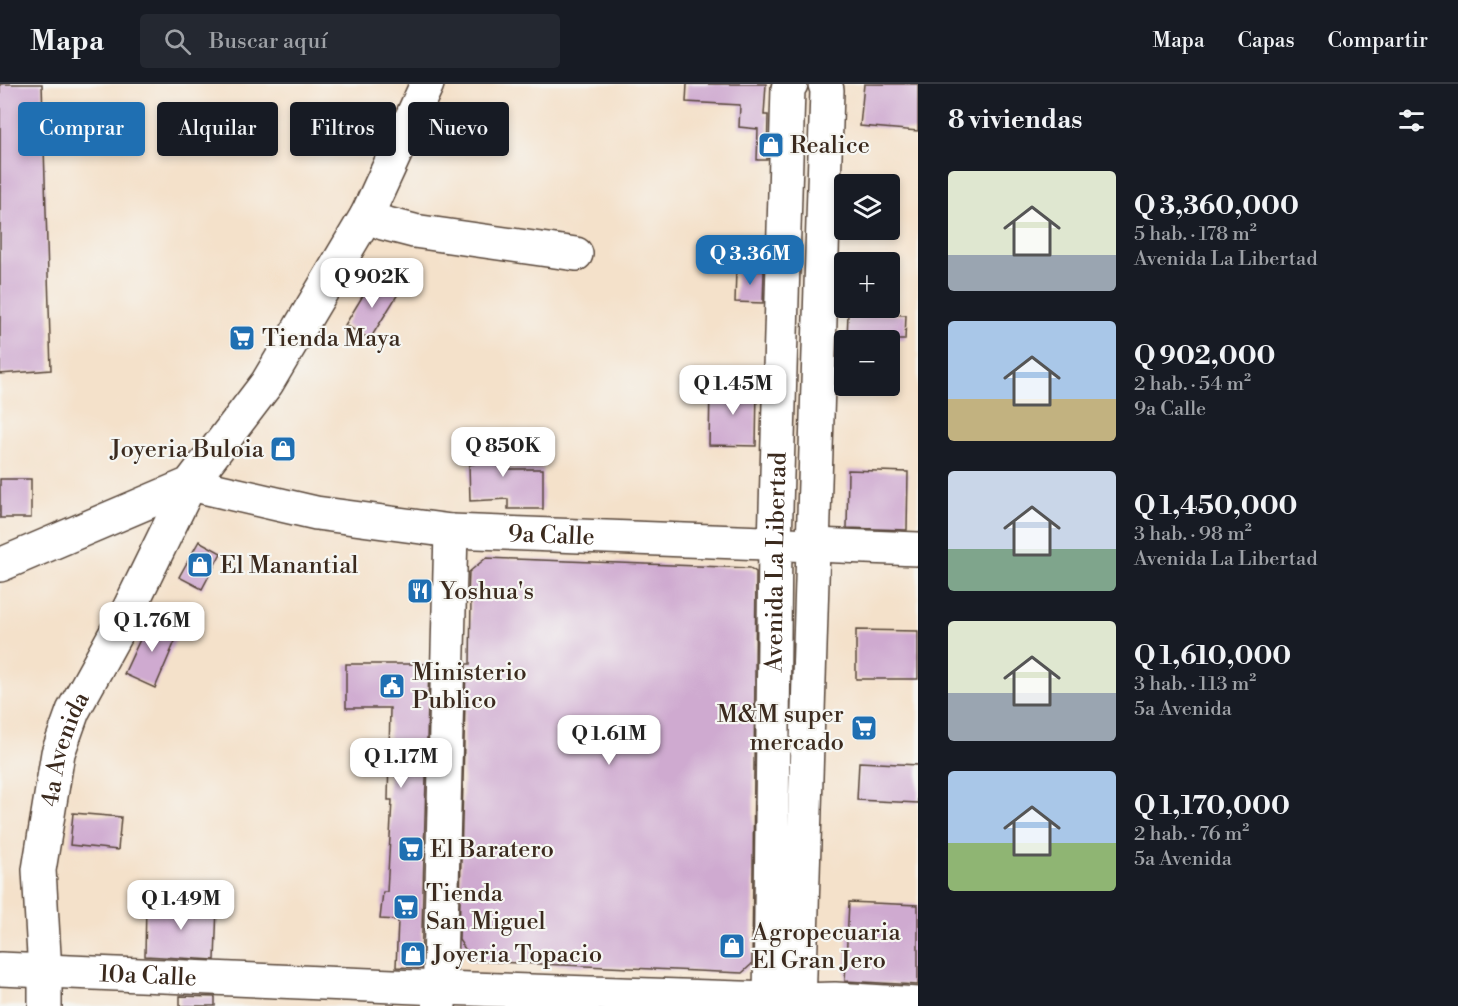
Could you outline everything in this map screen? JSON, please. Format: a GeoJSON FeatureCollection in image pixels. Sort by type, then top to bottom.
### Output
{"type":"FeatureCollection","features":[{"type":"Feature","properties":{"kind":"street"},"geometry":{"type":"LineString","coordinates":[[0,565],[190,484],[267,383],[367,215],[427,84]]}},
{"type":"Feature","properties":{"kind":"street","name":"Avenida La Libertad"},"geometry":{"type":"LineString","coordinates":[[785,1003],[775,544],[788,88],[791,84]]}},
{"type":"Feature","properties":{"kind":"street","name":"Avenida La Libertad"},"geometry":{"type":"LineString","coordinates":[[785,1003],[812,544],[825,84]]}},
{"type":"Feature","properties":{"kind":"street"},"geometry":{"type":"LineString","coordinates":[[367,215],[383,223],[414,231],[576,254]]}},
{"type":"Feature","properties":{"kind":"street","name":"9a Calle"},"geometry":{"type":"LineString","coordinates":[[190,484],[316,513],[451,531],[918,549]]}},
{"type":"Feature","properties":{"kind":"street","name":"4a Avenida"},"geometry":{"type":"LineString","coordinates":[[45,1006],[39,870],[58,753],[73,711],[128,611],[190,484]]}},
{"type":"Feature","properties":{"kind":"street"},"geometry":{"type":"LineString","coordinates":[[439,997],[451,531]]}},
{"type":"Feature","properties":{"kind":"street","name":"10a Calle"},"geometry":{"type":"LineString","coordinates":[[0,969],[439,997],[785,1003],[835,999],[918,1004]]}},
{"type":"Feature","properties":{"kind":"building"},"geometry":{"type":"Polygon","coordinates":[[[0,84],[42,84],[43,102],[18,102],[18,156],[44,156],[51,370],[0,374],[0,84]]]}},
{"type":"Feature","properties":{"kind":"building"},"geometry":{"type":"Polygon","coordinates":[[[687,84],[766,84],[764,115],[768,115],[767,160],[757,160],[758,129],[739,127],[740,105],[686,102],[687,84]]]}},
{"type":"Feature","properties":{"kind":"building"},"geometry":{"type":"Polygon","coordinates":[[[864,84],[918,84],[918,131],[860,126],[864,84]]]}},
{"type":"Feature","properties":{"kind":"building"},"geometry":{"type":"Polygon","coordinates":[[[736,270],[764,271],[763,303],[735,302],[736,270]]]}},
{"type":"Feature","properties":{"kind":"building"},"geometry":{"type":"Polygon","coordinates":[[[373,279],[398,294],[370,339],[345,325],[373,279]]]}},
{"type":"Feature","properties":{"kind":"building"},"geometry":{"type":"Polygon","coordinates":[[[900,315],[906,315],[905,340],[900,340],[900,330],[847,330],[848,318],[900,318],[900,315]]]}},
{"type":"Feature","properties":{"kind":"building"},"geometry":{"type":"Polygon","coordinates":[[[710,387],[757,388],[756,446],[709,445],[710,387]]]}},
{"type":"Feature","properties":{"kind":"building"},"geometry":{"type":"Polygon","coordinates":[[[505,440],[507,469],[543,469],[543,509],[508,509],[508,499],[470,501],[469,465],[474,464],[473,441],[505,440]]]}},
{"type":"Feature","properties":{"kind":"building"},"geometry":{"type":"Polygon","coordinates":[[[848,470],[908,472],[907,530],[847,528],[848,470]]]}},
{"type":"Feature","properties":{"kind":"building"},"geometry":{"type":"Polygon","coordinates":[[[0,479],[31,479],[31,518],[0,518],[0,479]]]}},
{"type":"Feature","properties":{"kind":"building","name":"El Manantial"},"geometry":{"type":"Polygon","coordinates":[[[199,541],[221,553],[202,589],[179,577],[199,541]]]}},
{"type":"Feature","properties":{"kind":"building"},"geometry":{"type":"Polygon","coordinates":[[[486,558],[750,568],[756,572],[752,964],[742,973],[473,961],[459,940],[466,664],[470,664],[469,572],[486,558]]]}},
{"type":"Feature","properties":{"kind":"building"},"geometry":{"type":"Polygon","coordinates":[[[150,618],[179,632],[155,688],[124,674],[150,618]]]}},
{"type":"Feature","properties":{"kind":"building"},"geometry":{"type":"Polygon","coordinates":[[[856,630],[918,631],[918,679],[856,679],[856,630]]]}},
{"type":"Feature","properties":{"kind":"building"},"geometry":{"type":"Polygon","coordinates":[[[346,664],[429,664],[421,968],[396,967],[398,920],[380,919],[383,892],[387,892],[392,800],[388,800],[390,708],[346,708],[346,664]]]}},
{"type":"Feature","properties":{"kind":"building"},"geometry":{"type":"Polygon","coordinates":[[[859,762],[918,765],[918,803],[857,800],[859,762]]]}},
{"type":"Feature","properties":{"kind":"building"},"geometry":{"type":"Polygon","coordinates":[[[73,813],[121,817],[118,850],[70,845],[73,813]]]}},
{"type":"Feature","properties":{"kind":"building"},"geometry":{"type":"Polygon","coordinates":[[[849,902],[918,905],[918,985],[845,981],[849,902]]]}},
{"type":"Feature","properties":{"kind":"building"},"geometry":{"type":"Polygon","coordinates":[[[146,904],[217,906],[215,960],[145,956],[146,904]]]}},
{"type":"Feature","properties":{"kind":"building"},"geometry":{"type":"Polygon","coordinates":[[[180,996],[215,997],[215,1006],[180,1006],[180,996]]]}},
{"type":"Feature","properties":{"kind":"place","name":"Realice"},"geometry":{"type":"Point","coordinates":[771,145]}},
{"type":"Feature","properties":{"kind":"place","name":"Tienda Maya"},"geometry":{"type":"Point","coordinates":[242,338]}},
{"type":"Feature","properties":{"kind":"place","name":"Joyeria Buloia"},"geometry":{"type":"Point","coordinates":[283,449]}},
{"type":"Feature","properties":{"kind":"place","name":"El Manantial"},"geometry":{"type":"Point","coordinates":[200,565]}},
{"type":"Feature","properties":{"kind":"place","name":"Yoshua's"},"geometry":{"type":"Point","coordinates":[420,591]}},
{"type":"Feature","properties":{"kind":"place","name":"Ministerio Publico"},"geometry":{"type":"Point","coordinates":[392,686]}},
{"type":"Feature","properties":{"kind":"place","name":"M&M super mercado"},"geometry":{"type":"Point","coordinates":[864,728]}},
{"type":"Feature","properties":{"kind":"place","name":"El Baratero"},"geometry":{"type":"Point","coordinates":[411,849]}},
{"type":"Feature","properties":{"kind":"place","name":"Tienda San Miguel"},"geometry":{"type":"Point","coordinates":[406,907]}},
{"type":"Feature","properties":{"kind":"place","name":"Agropecuaria El Gran Jero"},"geometry":{"type":"Point","coordinates":[732,946]}},
{"type":"Feature","properties":{"kind":"place","name":"Joyeria Topacio"},"geometry":{"type":"Point","coordinates":[413,954]}}]}
